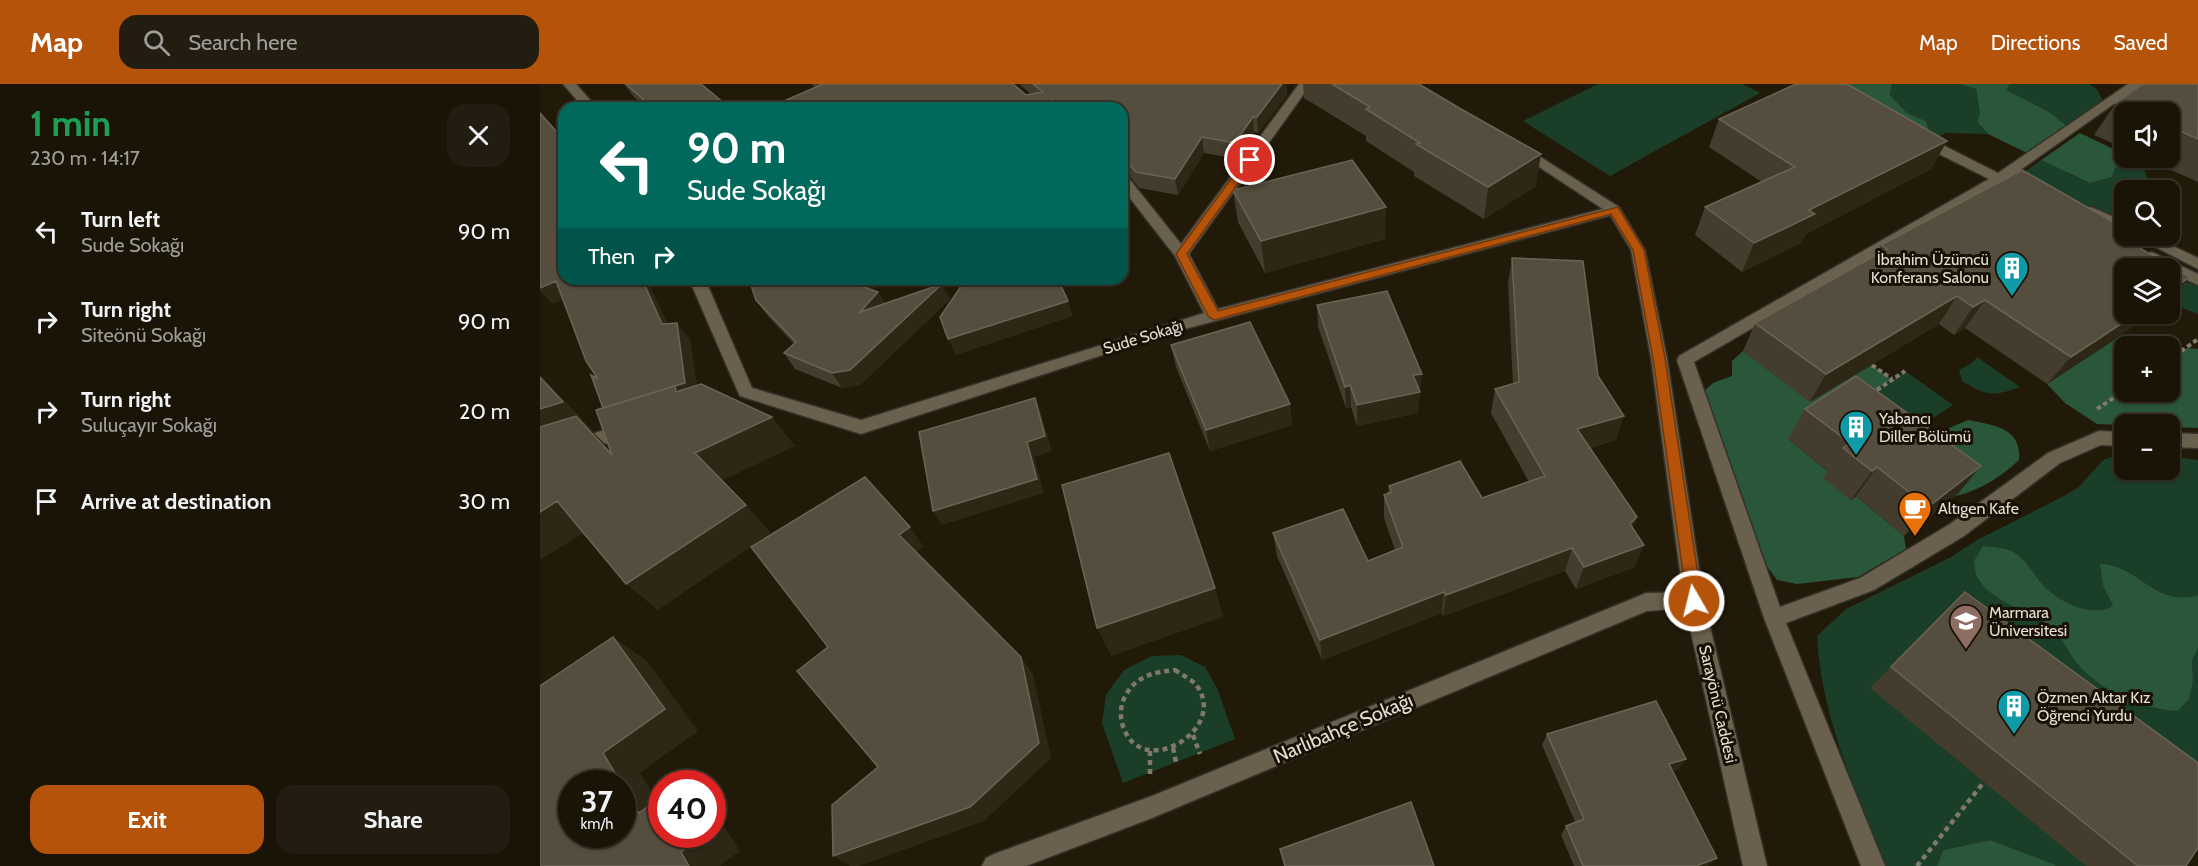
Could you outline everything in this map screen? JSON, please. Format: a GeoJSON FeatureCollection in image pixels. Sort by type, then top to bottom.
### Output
{"type":"FeatureCollection","features":[{"type":"Feature","properties":{"kind":"street"},"geometry":{"type":"LineString","coordinates":[[569,84],[586,102]]}},
{"type":"Feature","properties":{"kind":"street"},"geometry":{"type":"LineString","coordinates":[[1182,254],[1305,84]]}},
{"type":"Feature","properties":{"kind":"street"},"geometry":{"type":"LineString","coordinates":[[1873,866],[1774,618],[1685,360],[2005,175],[2136,84]]}},
{"type":"Feature","properties":{"kind":"street"},"geometry":{"type":"LineString","coordinates":[[1909,133],[2023,184]]}},
{"type":"Feature","properties":{"kind":"street","name":"Sarayönü Caddesi"},"geometry":{"type":"LineString","coordinates":[[1507,139],[1614,210],[1638,250],[1659,358],[1694,601],[1755,866]]}},
{"type":"Feature","properties":{"kind":"street"},"geometry":{"type":"LineString","coordinates":[[1128,186],[1182,254],[1214,316]]}},
{"type":"Feature","properties":{"kind":"street","name":"Sude Sokağı"},"geometry":{"type":"LineString","coordinates":[[699,285],[740,394],[861,427],[1167,328],[1614,210]]}},
{"type":"Feature","properties":{"kind":"street"},"geometry":{"type":"LineString","coordinates":[[2114,224],[2076,211],[2114,232]]}},
{"type":"Feature","properties":{"kind":"street"},"geometry":{"type":"LineString","coordinates":[[2138,246],[2198,280]]}},
{"type":"Feature","properties":{"kind":"street"},"geometry":{"type":"LineString","coordinates":[[2161,246],[2198,264]]}},
{"type":"Feature","properties":{"kind":"street"},"geometry":{"type":"LineString","coordinates":[[540,457],[643,424]]}},
{"type":"Feature","properties":{"kind":"street"},"geometry":{"type":"LineString","coordinates":[[1774,618],[1867,584],[1957,530],[2054,458],[2099,438],[2114,439]]}},
{"type":"Feature","properties":{"kind":"street"},"geometry":{"type":"LineString","coordinates":[[2180,440],[2198,441]]}},
{"type":"Feature","properties":{"kind":"street","name":"Narlıbahçe Sokağı"},"geometry":{"type":"LineString","coordinates":[[994,866],[1152,807],[1646,602],[1694,601]]}},
{"type":"Feature","properties":{"kind":"path"},"geometry":{"type":"LineString","coordinates":[[2180,352],[2198,339]]}},
{"type":"Feature","properties":{"kind":"path"},"geometry":{"type":"LineString","coordinates":[[1872,365],[1892,379]]}},
{"type":"Feature","properties":{"kind":"path"},"geometry":{"type":"LineString","coordinates":[[1877,390],[1905,370]]}},
{"type":"Feature","properties":{"kind":"path"},"geometry":{"type":"LineString","coordinates":[[1175,670],[1193,678],[1203,694],[1204,715],[1193,735],[1173,748],[1150,751],[1130,742],[1120,724],[1121,703],[1134,684],[1153,672],[1175,670]]}},
{"type":"Feature","properties":{"kind":"path"},"geometry":{"type":"LineString","coordinates":[[1917,866],[1984,782]]}},
{"type":"Feature","properties":{"kind":"green space"},"geometry":{"type":"Polygon","coordinates":[[[1598,84],[1742,84],[1760,93],[1610,176],[1523,121],[1598,84]]]}},
{"type":"Feature","properties":{"kind":"green space"},"geometry":{"type":"Polygon","coordinates":[[[1835,84],[1892,84],[1890,95],[1907,113],[1926,121],[1929,132],[1835,84]]]}},
{"type":"Feature","properties":{"kind":"green space"},"geometry":{"type":"Polygon","coordinates":[[[1892,84],[1960,84],[1976,89],[1980,114],[1977,122],[1988,134],[1945,133],[1930,144],[1926,121],[1907,113],[1890,95],[1892,84]]]}},
{"type":"Feature","properties":{"kind":"green space"},"geometry":{"type":"Polygon","coordinates":[[[1960,84],[2010,84],[2006,90],[2049,112],[2071,129],[2033,156],[1988,134],[1977,122],[1980,114],[1976,89],[1960,84]]]}},
{"type":"Feature","properties":{"kind":"green space"},"geometry":{"type":"Polygon","coordinates":[[[2010,84],[2089,84],[2097,89],[2105,106],[2071,129],[2049,112],[2005,90],[2010,84]]]}},
{"type":"Feature","properties":{"kind":"green space"},"geometry":{"type":"Polygon","coordinates":[[[2080,133],[2114,149],[2115,168],[2112,177],[2090,183],[2041,160],[2080,133]]]}},
{"type":"Feature","properties":{"kind":"green space"},"geometry":{"type":"Polygon","coordinates":[[[2041,160],[2090,183],[2114,168],[2144,168],[2148,180],[2114,180],[2114,212],[2106,218],[2019,176],[2041,160]]]}},
{"type":"Feature","properties":{"kind":"green space"},"geometry":{"type":"Polygon","coordinates":[[[2180,280],[2198,286],[2198,314],[2180,307],[2180,280]]]}},
{"type":"Feature","properties":{"kind":"green space"},"geometry":{"type":"Polygon","coordinates":[[[2114,340],[2114,402],[2180,402],[2180,352],[2187,348],[2198,349],[2198,428],[2180,427],[2180,414],[2114,414],[2114,425],[2097,424],[2065,403],[2047,384],[2114,340]]]}},
{"type":"Feature","properties":{"kind":"green space"},"geometry":{"type":"Polygon","coordinates":[[[1743,351],[1810,401],[1872,365],[1892,379],[1877,390],[1924,424],[1901,439],[1916,451],[1947,429],[1968,420],[1996,426],[2011,435],[2019,449],[2019,460],[1990,482],[1956,496],[1788,439],[1830,473],[1851,500],[1856,496],[1904,536],[1906,549],[1858,577],[1797,584],[1777,580],[1766,565],[1703,392],[1713,383],[1732,376],[1732,361],[1743,351]]]}},
{"type":"Feature","properties":{"kind":"green space"},"geometry":{"type":"Polygon","coordinates":[[[1977,357],[2020,387],[1990,393],[1978,390],[1962,381],[1959,370],[1972,363],[1977,357]]]}},
{"type":"Feature","properties":{"kind":"green space"},"geometry":{"type":"Polygon","coordinates":[[[1905,371],[1953,405],[1924,424],[1877,390],[1905,371]]]}},
{"type":"Feature","properties":{"kind":"green space"},"geometry":{"type":"Polygon","coordinates":[[[2114,456],[2114,480],[2180,480],[2180,458],[2198,460],[2198,595],[2170,596],[2125,570],[2101,564],[2103,586],[2113,606],[2095,610],[2085,609],[2066,602],[2049,591],[2023,560],[2012,551],[1983,546],[2033,617],[2050,627],[2067,645],[2079,666],[2193,680],[2192,661],[2198,648],[2198,807],[2086,866],[2056,866],[1990,840],[1943,850],[1937,866],[1886,866],[1852,782],[1833,725],[1825,696],[1817,636],[1846,609],[1951,557],[1977,540],[2079,487],[2103,460],[2114,456]]]}},
{"type":"Feature","properties":{"kind":"green space"},"geometry":{"type":"Polygon","coordinates":[[[1983,546],[2012,551],[2023,559],[2049,591],[2066,602],[2085,609],[2095,610],[2113,606],[2103,586],[2100,564],[2125,570],[2170,596],[2198,595],[2198,648],[2192,661],[2193,680],[2189,699],[2178,711],[2165,710],[2125,698],[2101,685],[2080,667],[2050,627],[1992,594],[1984,587],[1977,576],[1974,561],[1983,546]]]}},
{"type":"Feature","properties":{"kind":"green space"},"geometry":{"type":"Polygon","coordinates":[[[1181,655],[1205,667],[1217,688],[1235,739],[1123,783],[1102,723],[1106,695],[1124,670],[1152,656],[1181,655]]]}},
{"type":"Feature","properties":{"kind":"green space"},"geometry":{"type":"Polygon","coordinates":[[[1990,840],[2056,866],[1937,866],[1943,850],[1990,840]]]}},
{"type":"Feature","properties":{"kind":"building"},"geometry":{"type":"Polygon","coordinates":[[[626,84],[701,84],[723,102],[646,102],[626,84]]]}},
{"type":"Feature","properties":{"kind":"building"},"geometry":{"type":"Polygon","coordinates":[[[823,84],[1013,84],[1026,95],[1043,92],[1033,84],[1282,84],[1257,117],[1253,117],[1235,143],[1202,137],[1175,179],[1136,172],[1128,163],[1128,102],[1052,102],[1053,99],[1050,102],[782,102],[823,84]]]}},
{"type":"Feature","properties":{"kind":"building"},"geometry":{"type":"Polygon","coordinates":[[[1332,84],[1419,84],[1541,154],[1488,187],[1416,144],[1420,143],[1366,109],[1370,107],[1332,84]]]}},
{"type":"Feature","properties":{"kind":"building"},"geometry":{"type":"Polygon","coordinates":[[[1796,84],[1847,84],[1947,141],[1809,210],[1815,214],[1754,243],[1705,207],[1795,167],[1719,119],[1796,84]]]}},
{"type":"Feature","properties":{"kind":"building"},"geometry":{"type":"Polygon","coordinates":[[[2143,84],[2198,84],[2198,139],[2180,131],[2180,102],[2117,102],[2143,84]]]}},
{"type":"Feature","properties":{"kind":"building"},"geometry":{"type":"Polygon","coordinates":[[[540,113],[558,133],[558,285],[645,285],[662,324],[677,323],[685,383],[603,408],[591,375],[598,379],[586,361],[556,281],[540,288],[540,113]]]}},
{"type":"Feature","properties":{"kind":"building"},"geometry":{"type":"Polygon","coordinates":[[[1352,160],[1386,207],[1261,241],[1233,190],[1352,160]]]}},
{"type":"Feature","properties":{"kind":"building"},"geometry":{"type":"Polygon","coordinates":[[[2022,170],[2114,222],[2112,226],[2114,227],[2114,246],[2136,246],[2157,258],[2114,258],[2114,324],[2121,324],[2071,357],[1985,300],[1973,307],[1957,296],[1826,374],[1755,323],[1887,249],[1881,245],[2022,170]]]}},
{"type":"Feature","properties":{"kind":"building"},"geometry":{"type":"Polygon","coordinates":[[[1512,258],[1583,261],[1598,376],[1624,416],[1577,429],[1637,517],[1630,524],[1644,545],[1584,567],[1572,548],[1446,595],[1444,592],[1320,640],[1273,533],[1343,509],[1368,561],[1403,547],[1384,495],[1392,492],[1389,486],[1460,461],[1482,498],[1545,476],[1495,389],[1519,382],[1512,258]]]}},
{"type":"Feature","properties":{"kind":"building"},"geometry":{"type":"Polygon","coordinates":[[[2180,271],[2190,277],[2180,284],[2180,271]]]}},
{"type":"Feature","properties":{"kind":"building"},"geometry":{"type":"Polygon","coordinates":[[[751,285],[859,285],[878,292],[860,312],[941,285],[850,370],[832,373],[784,353],[796,342],[756,300],[751,285]]]}},
{"type":"Feature","properties":{"kind":"building"},"geometry":{"type":"Polygon","coordinates":[[[962,285],[1061,285],[1068,301],[948,339],[940,317],[962,285]]]}},
{"type":"Feature","properties":{"kind":"building"},"geometry":{"type":"Polygon","coordinates":[[[1387,291],[1422,374],[1413,375],[1420,392],[1357,405],[1350,385],[1345,387],[1317,305],[1387,291]]]}},
{"type":"Feature","properties":{"kind":"building"},"geometry":{"type":"Polygon","coordinates":[[[1250,322],[1290,404],[1206,430],[1171,345],[1250,322]]]}},
{"type":"Feature","properties":{"kind":"building"},"geometry":{"type":"Polygon","coordinates":[[[1856,376],[1981,466],[1928,507],[1877,467],[1872,471],[1843,448],[1850,443],[1805,409],[1856,376]]]}},
{"type":"Feature","properties":{"kind":"building"},"geometry":{"type":"Polygon","coordinates":[[[540,377],[563,402],[540,409],[540,377]]]}},
{"type":"Feature","properties":{"kind":"building"},"geometry":{"type":"Polygon","coordinates":[[[701,384],[772,417],[695,453],[746,505],[626,584],[557,501],[540,512],[540,427],[576,416],[612,455],[596,410],[675,386],[676,392],[701,384]]]}},
{"type":"Feature","properties":{"kind":"building"},"geometry":{"type":"Polygon","coordinates":[[[1035,398],[1045,436],[1027,442],[1037,479],[933,511],[919,432],[1035,398]]]}},
{"type":"Feature","properties":{"kind":"building"},"geometry":{"type":"Polygon","coordinates":[[[1169,453],[1215,588],[1097,628],[1062,485],[1169,453]]]}},
{"type":"Feature","properties":{"kind":"building"},"geometry":{"type":"Polygon","coordinates":[[[865,477],[910,527],[899,535],[1021,657],[1039,743],[970,807],[833,856],[832,805],[878,767],[797,671],[828,647],[751,547],[865,477]]]}},
{"type":"Feature","properties":{"kind":"building","name":"Özmen Aktar Kız Öğrenci Yurdu"},"geometry":{"type":"Polygon","coordinates":[[[1965,592],[2198,763],[2198,848],[2186,866],[2138,866],[1891,667],[1965,592]]]}},
{"type":"Feature","properties":{"kind":"building"},"geometry":{"type":"Polygon","coordinates":[[[613,637],[665,709],[603,753],[613,770],[558,770],[558,848],[636,848],[636,808],[639,813],[648,806],[648,848],[686,848],[681,852],[689,866],[540,866],[540,686],[613,637]]]}},
{"type":"Feature","properties":{"kind":"building"},"geometry":{"type":"Polygon","coordinates":[[[1656,701],[1686,759],[1669,764],[1717,858],[1696,866],[1583,866],[1566,826],[1584,819],[1547,734],[1656,701]]]}},
{"type":"Feature","properties":{"kind":"building"},"geometry":{"type":"Polygon","coordinates":[[[1411,802],[1434,866],[1285,866],[1280,849],[1411,802]]]}},
{"type":"Feature","properties":{"kind":"place","name":"İbrahim Üzümcü Konferans Salonu"},"geometry":{"type":"Point","coordinates":[2012,297]}},
{"type":"Feature","properties":{"kind":"place","name":"Yabancı Diller Bölümü"},"geometry":{"type":"Point","coordinates":[1856,456]}},
{"type":"Feature","properties":{"kind":"place","name":"Altıgen Kafe"},"geometry":{"type":"Point","coordinates":[1915,537]}},
{"type":"Feature","properties":{"kind":"place","name":"Marmara Üniversitesi"},"geometry":{"type":"Point","coordinates":[1966,650]}},
{"type":"Feature","properties":{"kind":"place","name":"Özmen Aktar Kız Öğrenci Yurdu"},"geometry":{"type":"Point","coordinates":[2014,735]}},
{"type":"Feature","properties":{"kind":"route"},"geometry":{"type":"LineString","coordinates":[[1250,160],[1182,254],[1214,316],[1614,210],[1638,250],[1659,358],[1694,601]]}}]}
